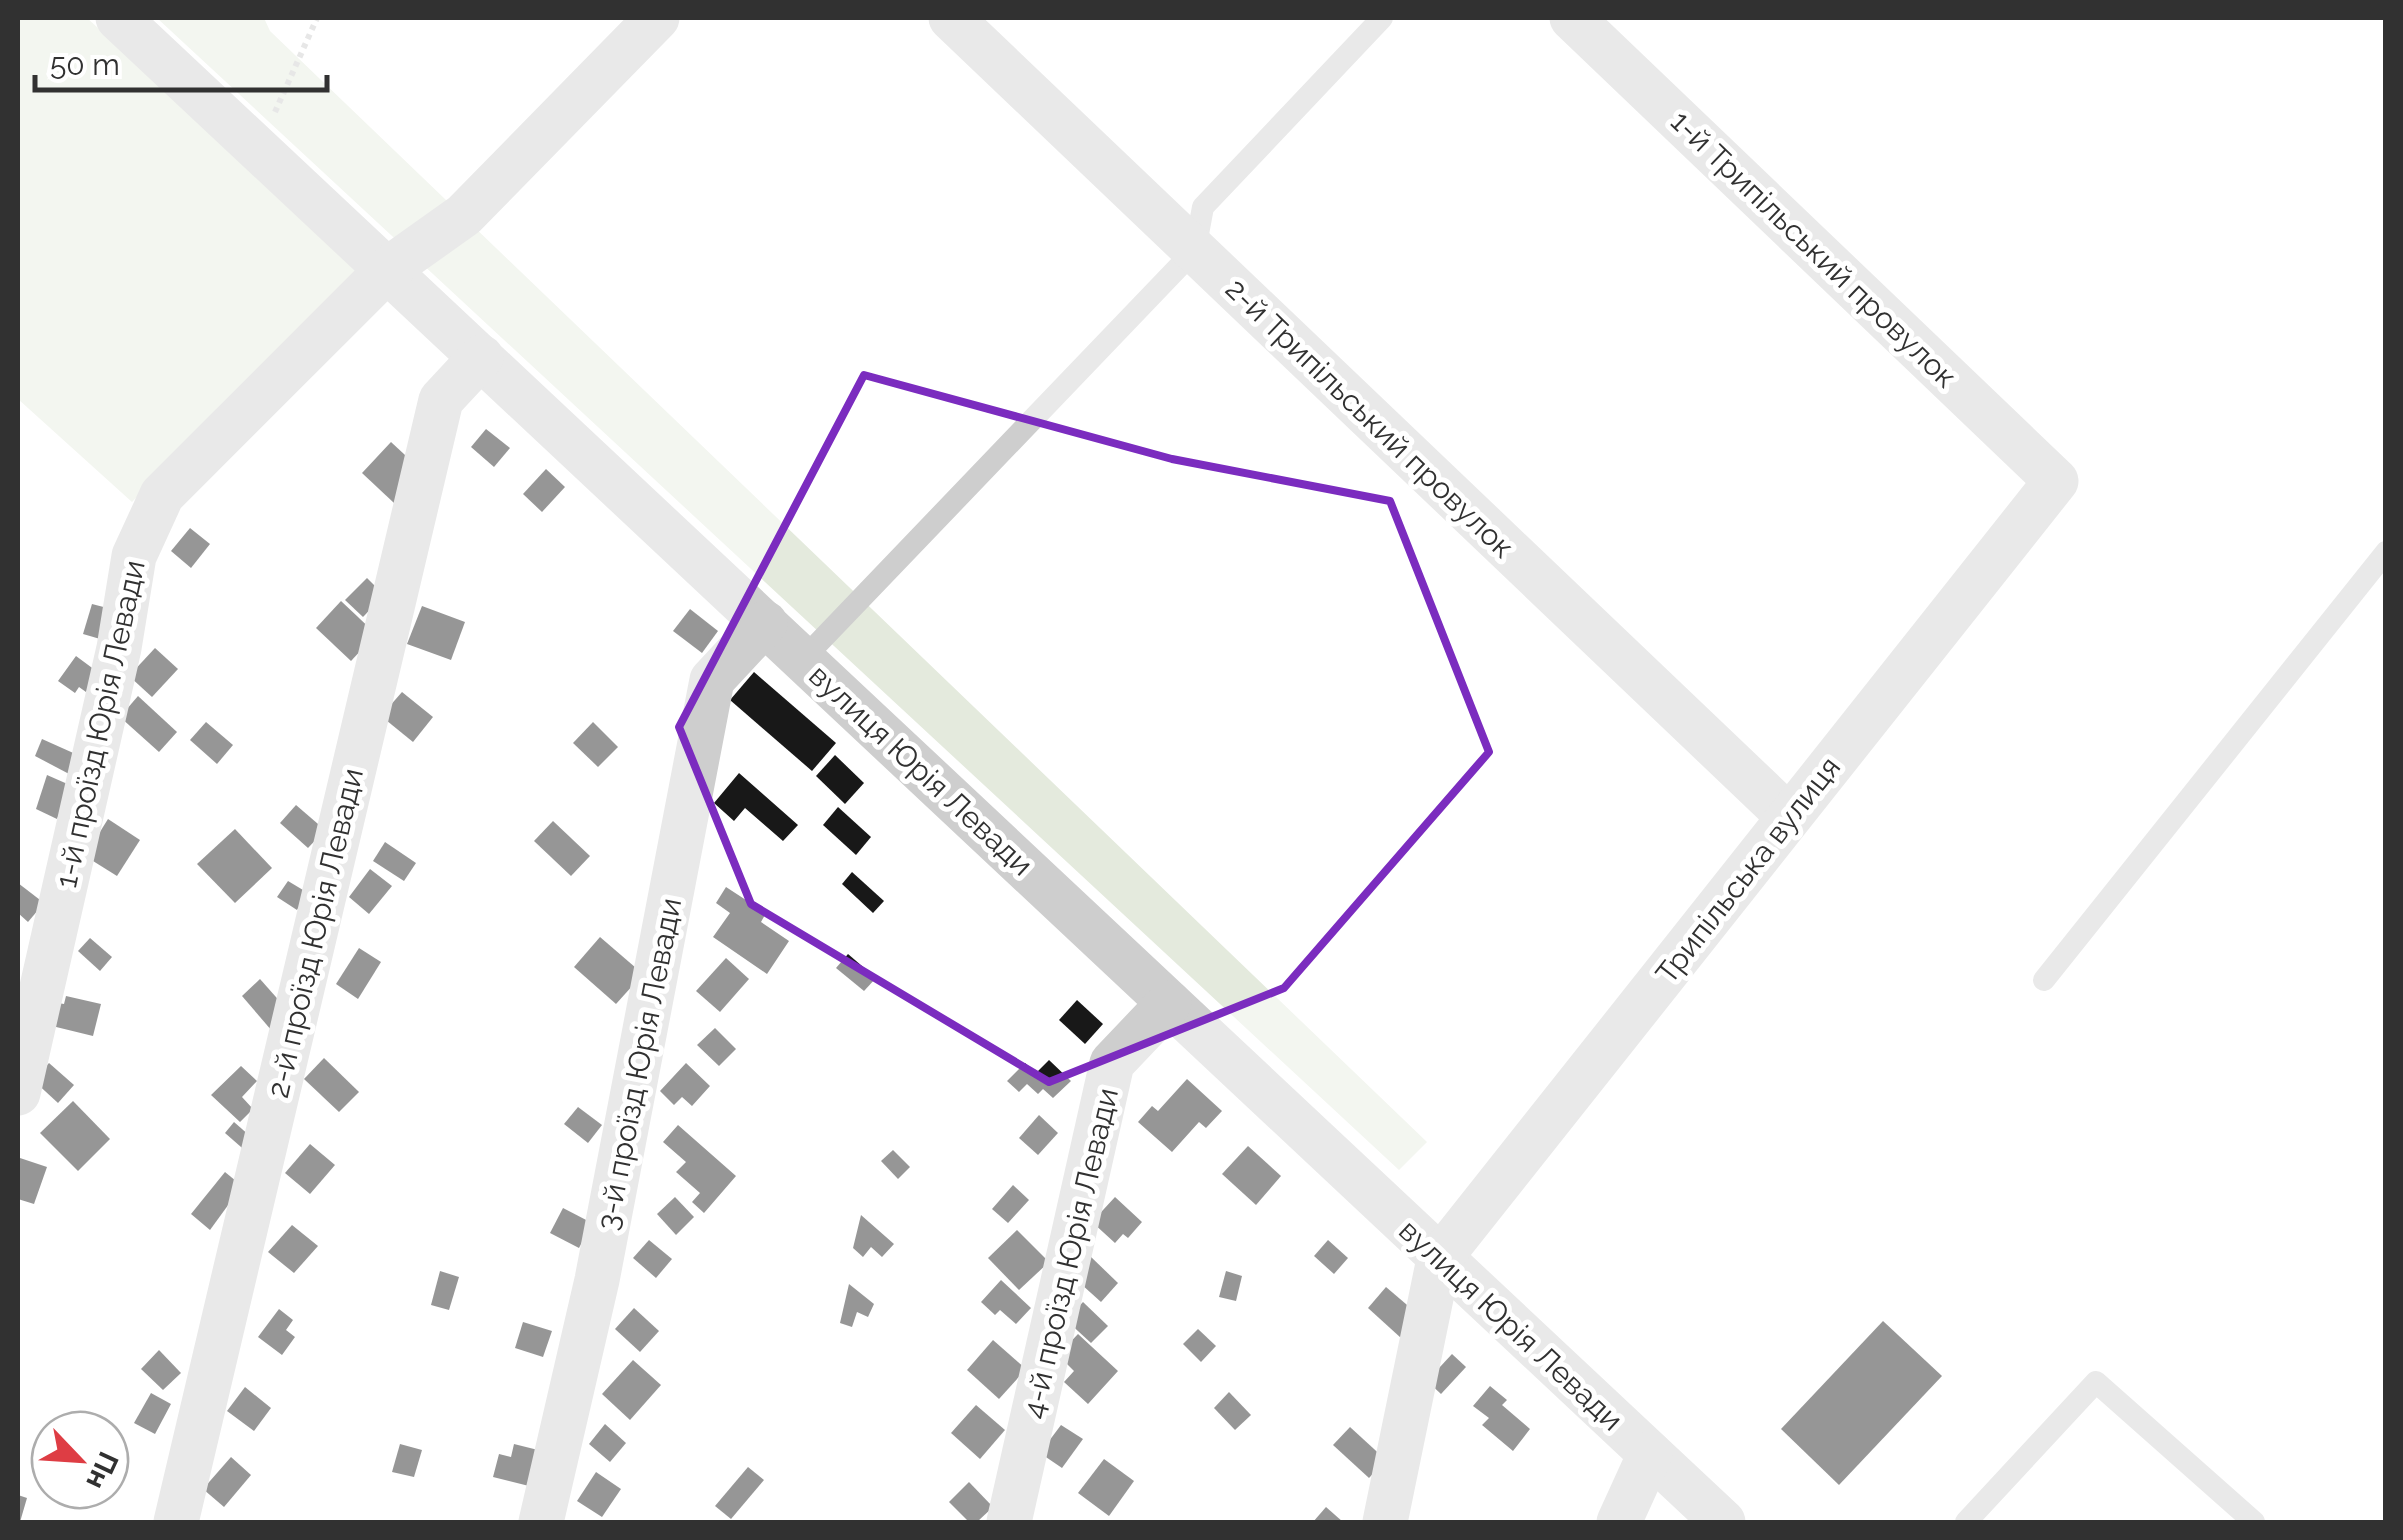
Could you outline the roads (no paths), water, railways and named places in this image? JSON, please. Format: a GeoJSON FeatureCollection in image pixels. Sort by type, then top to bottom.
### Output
{"type":"FeatureCollection","features":[{"type":"Feature","properties":{"kind":"street","name":"вулиця Юрія Левади"},"geometry":{"type":"LineString","coordinates":[[118,18],[1723,1522]]}},
{"type":"Feature","properties":{"kind":"street","name":"1-й проїзд Юрія Левади"},"geometry":{"type":"LineString","coordinates":[[18,1093],[119,648],[134,556],[162,495],[388,268],[464,215],[656,18]]}},
{"type":"Feature","properties":{"kind":"street","name":"2-й Трипільський провулок"},"geometry":{"type":"LineString","coordinates":[[951,18],[1790,818]]}},
{"type":"Feature","properties":{"kind":"street","name":"1-й Трипільський провулок"},"geometry":{"type":"LineString","coordinates":[[1572,18],[2056,481]]}},
{"type":"Feature","properties":{"kind":"street","name":"2-й проїзд Юрія Левади"},"geometry":{"type":"LineString","coordinates":[[176,1522],[441,400],[480,356]]}},
{"type":"Feature","properties":{"kind":"street","name":"Трипільська вулиця"},"geometry":{"type":"LineString","coordinates":[[1440,1259],[2056,481]]}},
{"type":"Feature","properties":{"kind":"street","name":"3-й проїзд Юрія Левади"},"geometry":{"type":"LineString","coordinates":[[541,1522],[598,1280],[712,680],[764,623]]}},
{"type":"Feature","properties":{"kind":"street","name":"4-й проїзд Юрія Левади"},"geometry":{"type":"LineString","coordinates":[[1009,1522],[1112,1064],[1169,1004]]}},
{"type":"Feature","properties":{"kind":"street"},"geometry":{"type":"LineString","coordinates":[[1385,1522],[1440,1259]]}},
{"type":"Feature","properties":{"kind":"street"},"geometry":{"type":"LineString","coordinates":[[1618,1522],[1650,1454]]}},
{"type":"Feature","properties":{"kind":"lane"},"geometry":{"type":"LineString","coordinates":[[803,659],[1194,250],[1203,207],[1382,18]]}},
{"type":"Feature","properties":{"kind":"lane"},"geometry":{"type":"LineString","coordinates":[[2044,980],[2386,552]]}},
{"type":"Feature","properties":{"kind":"lane"},"geometry":{"type":"LineString","coordinates":[[1966,1522],[2096,1382],[2254,1522]]}}]}
